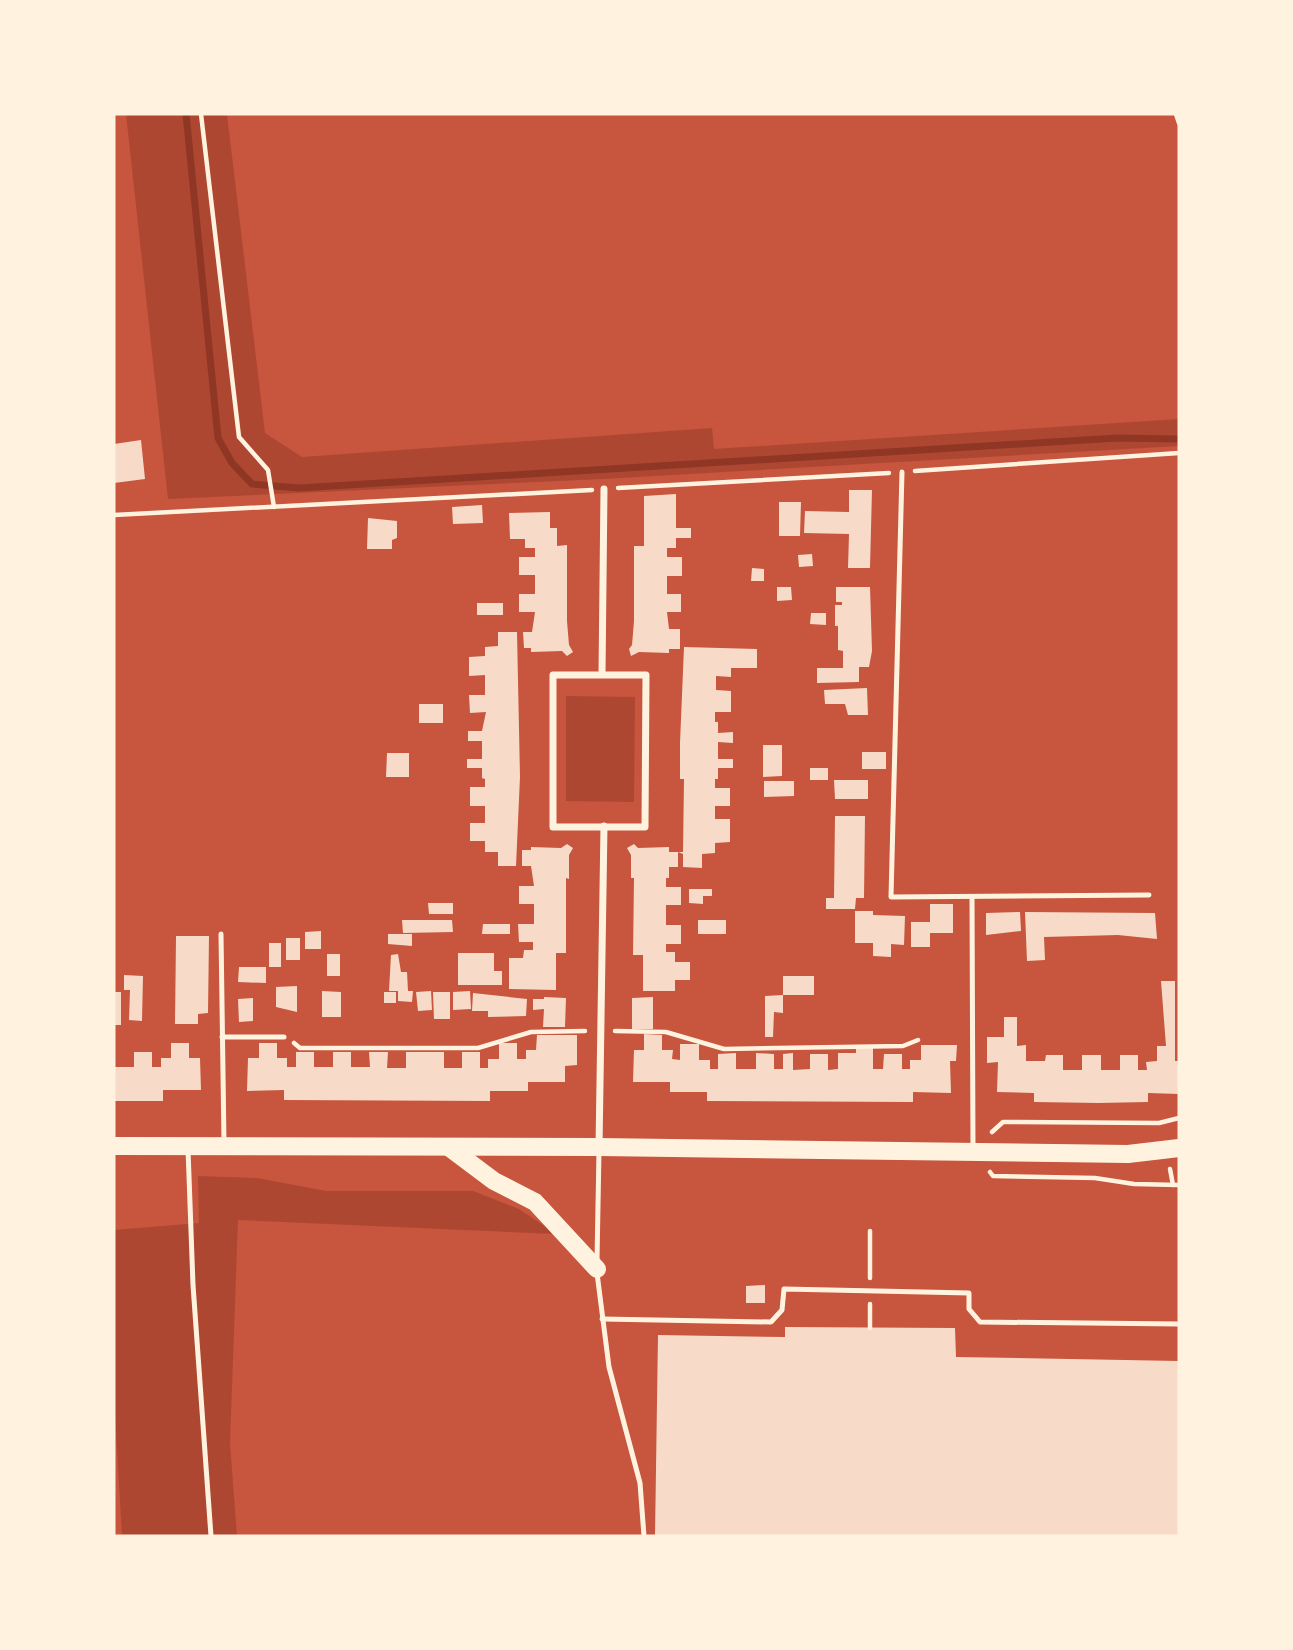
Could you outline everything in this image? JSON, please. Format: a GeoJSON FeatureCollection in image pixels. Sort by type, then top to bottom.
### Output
{"type":"FeatureCollection","features":[{"type":"Feature","properties":{"kind":"main road"},"geometry":{"type":"LineString","coordinates":[[114,1146],[599,1147],[1128,1154],[1179,1148]]}},
{"type":"Feature","properties":{"kind":"main road"},"geometry":{"type":"LineString","coordinates":[[450,1148],[494,1181],[535,1202],[597,1269]]}},
{"type":"Feature","properties":{"kind":"street"},"geometry":{"type":"LineString","coordinates":[[602,674],[604,489]]}},
{"type":"Feature","properties":{"kind":"street"},"geometry":{"type":"LineString","coordinates":[[553,675],[646,675],[645,827],[604,827],[553,827],[553,675]]}},
{"type":"Feature","properties":{"kind":"street"},"geometry":{"type":"LineString","coordinates":[[599,1147],[604,827]]}},
{"type":"Feature","properties":{"kind":"lane"},"geometry":{"type":"LineString","coordinates":[[902,472],[891,897],[1149,895]]}},
{"type":"Feature","properties":{"kind":"lane"},"geometry":{"type":"LineString","coordinates":[[972,897],[973,1151]]}},
{"type":"Feature","properties":{"kind":"lane"},"geometry":{"type":"LineString","coordinates":[[221,934],[224,1145]]}},
{"type":"Feature","properties":{"kind":"lane"},"geometry":{"type":"LineString","coordinates":[[222,1037],[284,1037]]}},
{"type":"Feature","properties":{"kind":"lane"},"geometry":{"type":"LineString","coordinates":[[188,1146],[193,1285],[211,1536]]}},
{"type":"Feature","properties":{"kind":"lane"},"geometry":{"type":"LineString","coordinates":[[599,1147],[597,1269],[602,1319],[609,1367],[640,1483],[644,1536]]}},
{"type":"Feature","properties":{"kind":"lane"},"geometry":{"type":"LineString","coordinates":[[602,1319],[771,1322],[782,1310],[784,1289],[969,1293],[969,1309],[981,1322],[1179,1324]]}},
{"type":"Feature","properties":{"kind":"path"},"geometry":{"type":"LineString","coordinates":[[201,114],[239,437],[272,478],[274,507]]}},
{"type":"Feature","properties":{"kind":"path"},"geometry":{"type":"LineString","coordinates":[[1176,114],[1179,123]]}},
{"type":"Feature","properties":{"kind":"path"},"geometry":{"type":"LineString","coordinates":[[114,515],[649,486]]}},
{"type":"Feature","properties":{"kind":"path"},"geometry":{"type":"LineString","coordinates":[[1179,1118],[1159,1123],[1003,1122],[973,1151],[993,1176],[1096,1178],[1134,1184],[1179,1185]]}},
{"type":"Feature","properties":{"kind":"shaded area"},"geometry":{"type":"Polygon","coordinates":[[[126,114],[227,114],[265,433],[302,457],[712,428],[714,449],[1179,419],[1179,446],[602,479],[168,499],[126,114]]]}},
{"type":"Feature","properties":{"kind":"shaded area"},"geometry":{"type":"Polygon","coordinates":[[[566,696],[635,697],[634,802],[566,801],[566,696]]]}},
{"type":"Feature","properties":{"kind":"shaded area"},"geometry":{"type":"Polygon","coordinates":[[[198,1176],[257,1178],[326,1191],[473,1191],[519,1209],[556,1234],[238,1220],[230,1443],[237,1536],[122,1536],[114,1397],[114,1230],[199,1223],[198,1176]]]}},
{"type":"Feature","properties":{"kind":"building"},"geometry":{"type":"Polygon","coordinates":[[[141,440],[145,479],[114,483],[114,444],[141,440]]]}},
{"type":"Feature","properties":{"kind":"building"},"geometry":{"type":"Polygon","coordinates":[[[849,490],[872,490],[870,568],[848,568],[849,534],[804,533],[805,511],[849,512],[849,490]]]}},
{"type":"Feature","properties":{"kind":"building"},"geometry":{"type":"Polygon","coordinates":[[[676,494],[676,528],[691,528],[691,538],[676,538],[676,548],[667,548],[667,557],[682,557],[682,576],[667,576],[667,594],[681,594],[681,612],[667,612],[669,629],[680,629],[680,649],[669,649],[669,653],[639,652],[631,656],[629,649],[632,645],[634,621],[634,546],[644,546],[644,496],[676,494]]]}},
{"type":"Feature","properties":{"kind":"building"},"geometry":{"type":"Polygon","coordinates":[[[779,502],[801,502],[800,536],[779,536],[779,502]]]}},
{"type":"Feature","properties":{"kind":"building"},"geometry":{"type":"Polygon","coordinates":[[[482,505],[483,523],[453,524],[452,507],[482,505]]]}},
{"type":"Feature","properties":{"kind":"building"},"geometry":{"type":"Polygon","coordinates":[[[550,512],[550,528],[557,528],[557,546],[567,545],[567,621],[569,645],[573,652],[567,656],[562,651],[531,652],[531,648],[524,648],[523,632],[532,632],[535,612],[519,612],[519,594],[535,594],[535,575],[519,575],[519,557],[535,557],[535,548],[525,548],[525,539],[510,539],[509,513],[550,512]]]}},
{"type":"Feature","properties":{"kind":"building"},"geometry":{"type":"Polygon","coordinates":[[[368,518],[397,521],[397,538],[392,540],[392,549],[367,549],[368,518]]]}},
{"type":"Feature","properties":{"kind":"building"},"geometry":{"type":"Polygon","coordinates":[[[812,554],[813,566],[799,567],[798,555],[812,554]]]}},
{"type":"Feature","properties":{"kind":"building"},"geometry":{"type":"Polygon","coordinates":[[[752,568],[764,569],[764,581],[751,581],[752,568]]]}},
{"type":"Feature","properties":{"kind":"building"},"geometry":{"type":"Polygon","coordinates":[[[777,587],[791,587],[792,600],[777,601],[777,587]]]}},
{"type":"Feature","properties":{"kind":"building"},"geometry":{"type":"Polygon","coordinates":[[[836,587],[870,587],[872,651],[869,667],[859,667],[859,682],[817,683],[817,668],[843,668],[843,651],[838,650],[838,626],[835,626],[835,605],[842,605],[842,602],[836,602],[836,587]]]}},
{"type":"Feature","properties":{"kind":"building"},"geometry":{"type":"Polygon","coordinates":[[[477,603],[503,603],[503,615],[477,615],[477,603]]]}},
{"type":"Feature","properties":{"kind":"building"},"geometry":{"type":"Polygon","coordinates":[[[811,613],[826,613],[826,625],[810,624],[811,613]]]}},
{"type":"Feature","properties":{"kind":"building"},"geometry":{"type":"Polygon","coordinates":[[[498,632],[517,632],[520,777],[516,866],[498,866],[498,852],[485,852],[485,841],[470,841],[470,823],[485,823],[485,806],[470,806],[470,787],[485,787],[485,779],[482,778],[482,768],[467,768],[467,759],[482,759],[482,741],[468,741],[468,731],[482,731],[486,712],[470,713],[469,695],[485,695],[485,675],[469,676],[469,657],[485,656],[485,647],[498,646],[498,632]]]}},
{"type":"Feature","properties":{"kind":"building"},"geometry":{"type":"Polygon","coordinates":[[[684,647],[757,649],[757,668],[731,668],[731,677],[716,676],[716,690],[731,691],[731,712],[715,712],[718,733],[733,732],[733,743],[718,742],[718,759],[733,759],[733,768],[718,768],[718,779],[715,779],[715,788],[730,788],[730,806],[715,806],[715,819],[730,819],[730,842],[715,843],[715,853],[702,854],[702,868],[683,867],[683,854],[678,852],[683,852],[684,779],[680,779],[680,743],[684,647]]]}},
{"type":"Feature","properties":{"kind":"building"},"geometry":{"type":"Polygon","coordinates":[[[867,688],[868,715],[848,715],[845,704],[825,704],[824,690],[867,688]]]}},
{"type":"Feature","properties":{"kind":"building"},"geometry":{"type":"Polygon","coordinates":[[[419,704],[443,704],[443,723],[419,723],[419,704]]]}},
{"type":"Feature","properties":{"kind":"building"},"geometry":{"type":"Polygon","coordinates":[[[763,745],[782,745],[782,776],[763,777],[763,745]]]}},
{"type":"Feature","properties":{"kind":"building"},"geometry":{"type":"Polygon","coordinates":[[[862,752],[886,752],[886,769],[862,769],[862,752]]]}},
{"type":"Feature","properties":{"kind":"building"},"geometry":{"type":"Polygon","coordinates":[[[387,753],[409,753],[409,777],[386,777],[387,753]]]}},
{"type":"Feature","properties":{"kind":"building"},"geometry":{"type":"Polygon","coordinates":[[[810,768],[828,768],[828,780],[810,780],[810,768]]]}},
{"type":"Feature","properties":{"kind":"building"},"geometry":{"type":"Polygon","coordinates":[[[834,780],[868,780],[868,799],[835,799],[834,780]]]}},
{"type":"Feature","properties":{"kind":"building"},"geometry":{"type":"Polygon","coordinates":[[[764,781],[794,781],[794,796],[764,797],[764,781]]]}},
{"type":"Feature","properties":{"kind":"building"},"geometry":{"type":"Polygon","coordinates":[[[835,816],[865,816],[864,898],[856,898],[855,909],[826,909],[826,898],[834,898],[835,816]]]}},
{"type":"Feature","properties":{"kind":"building"},"geometry":{"type":"Polygon","coordinates":[[[567,844],[573,848],[569,855],[569,879],[566,878],[566,953],[556,953],[556,990],[509,989],[509,958],[523,958],[524,950],[533,950],[533,942],[519,942],[518,924],[534,924],[534,904],[519,904],[519,886],[534,886],[531,866],[522,866],[522,850],[531,850],[531,847],[561,848],[567,844]]]}},
{"type":"Feature","properties":{"kind":"building"},"geometry":{"type":"Polygon","coordinates":[[[634,844],[638,848],[669,847],[669,852],[678,852],[678,867],[669,867],[666,887],[681,887],[681,905],[666,905],[666,925],[681,925],[681,944],[666,944],[666,952],[675,952],[675,962],[690,962],[690,980],[675,980],[675,991],[643,991],[643,955],[633,955],[634,878],[631,878],[631,855],[627,848],[634,844]]]}},
{"type":"Feature","properties":{"kind":"building"},"geometry":{"type":"Polygon","coordinates":[[[689,889],[712,889],[712,896],[703,896],[703,904],[689,903],[689,889]]]}},
{"type":"Feature","properties":{"kind":"building"},"geometry":{"type":"Polygon","coordinates":[[[428,903],[453,903],[453,914],[429,914],[428,903]]]}},
{"type":"Feature","properties":{"kind":"building"},"geometry":{"type":"Polygon","coordinates":[[[930,904],[953,904],[953,933],[930,933],[930,947],[911,947],[911,922],[930,922],[930,904]]]}},
{"type":"Feature","properties":{"kind":"building"},"geometry":{"type":"Polygon","coordinates":[[[855,911],[873,911],[873,915],[905,916],[904,945],[891,944],[891,957],[873,956],[873,943],[855,943],[855,911]]]}},
{"type":"Feature","properties":{"kind":"building"},"geometry":{"type":"Polygon","coordinates":[[[1020,912],[1021,931],[986,935],[986,913],[1020,912]]]}},
{"type":"Feature","properties":{"kind":"building"},"geometry":{"type":"Polygon","coordinates":[[[1025,912],[1155,913],[1157,939],[1118,935],[1044,937],[1045,960],[1027,961],[1025,912]]]}},
{"type":"Feature","properties":{"kind":"building"},"geometry":{"type":"Polygon","coordinates":[[[402,920],[452,920],[453,932],[403,933],[402,920]]]}},
{"type":"Feature","properties":{"kind":"building"},"geometry":{"type":"Polygon","coordinates":[[[698,920],[726,920],[726,934],[698,934],[698,920]]]}},
{"type":"Feature","properties":{"kind":"building"},"geometry":{"type":"Polygon","coordinates":[[[483,924],[510,924],[510,934],[482,934],[483,924]]]}},
{"type":"Feature","properties":{"kind":"building"},"geometry":{"type":"Polygon","coordinates":[[[321,931],[321,949],[305,949],[305,932],[321,931]]]}},
{"type":"Feature","properties":{"kind":"building"},"geometry":{"type":"Polygon","coordinates":[[[388,934],[412,934],[412,946],[388,944],[388,934]]]}},
{"type":"Feature","properties":{"kind":"building"},"geometry":{"type":"Polygon","coordinates":[[[176,936],[209,936],[208,1013],[198,1014],[198,1024],[175,1024],[176,936]]]}},
{"type":"Feature","properties":{"kind":"building"},"geometry":{"type":"Polygon","coordinates":[[[286,938],[300,938],[300,960],[286,960],[286,938]]]}},
{"type":"Feature","properties":{"kind":"building"},"geometry":{"type":"Polygon","coordinates":[[[269,943],[281,943],[281,967],[269,967],[269,943]]]}},
{"type":"Feature","properties":{"kind":"building"},"geometry":{"type":"Polygon","coordinates":[[[458,953],[494,953],[494,971],[502,971],[502,985],[458,985],[458,953]]]}},
{"type":"Feature","properties":{"kind":"building"},"geometry":{"type":"Polygon","coordinates":[[[327,954],[340,954],[340,976],[327,976],[327,954]]]}},
{"type":"Feature","properties":{"kind":"building"},"geometry":{"type":"Polygon","coordinates":[[[398,954],[401,972],[407,972],[408,991],[413,991],[412,1002],[398,1001],[398,991],[389,991],[391,955],[398,954]]]}},
{"type":"Feature","properties":{"kind":"building"},"geometry":{"type":"Polygon","coordinates":[[[239,967],[266,967],[266,983],[238,982],[239,967]]]}},
{"type":"Feature","properties":{"kind":"building"},"geometry":{"type":"Polygon","coordinates":[[[124,975],[143,976],[142,1021],[129,1020],[130,990],[124,990],[124,975]]]}},
{"type":"Feature","properties":{"kind":"building"},"geometry":{"type":"Polygon","coordinates":[[[783,976],[814,976],[814,995],[783,995],[783,976]]]}},
{"type":"Feature","properties":{"kind":"building"},"geometry":{"type":"Polygon","coordinates":[[[1161,981],[1175,981],[1175,1061],[1179,1061],[1179,1094],[1148,1093],[1148,1102],[1098,1103],[1034,1102],[1034,1093],[997,1092],[998,1062],[987,1063],[987,1037],[1004,1037],[1004,1017],[1017,1017],[1017,1046],[1026,1045],[1026,1061],[1045,1061],[1046,1055],[1063,1055],[1063,1070],[1082,1070],[1082,1055],[1101,1055],[1101,1070],[1120,1070],[1120,1055],[1138,1055],[1138,1070],[1147,1070],[1146,1062],[1157,1061],[1157,1046],[1166,1046],[1161,981]]]}},
{"type":"Feature","properties":{"kind":"building"},"geometry":{"type":"Polygon","coordinates":[[[297,986],[297,1012],[276,1007],[276,987],[297,986]]]}},
{"type":"Feature","properties":{"kind":"building"},"geometry":{"type":"Polygon","coordinates":[[[322,991],[341,992],[341,1017],[322,1017],[322,991]]]}},
{"type":"Feature","properties":{"kind":"building"},"geometry":{"type":"Polygon","coordinates":[[[431,991],[432,1010],[418,1011],[416,992],[431,991]]]}},
{"type":"Feature","properties":{"kind":"building"},"geometry":{"type":"Polygon","coordinates":[[[470,991],[471,1009],[453,1010],[453,992],[470,991]]]}},
{"type":"Feature","properties":{"kind":"building"},"geometry":{"type":"Polygon","coordinates":[[[114,992],[121,992],[121,1025],[114,1025],[114,992]]]}},
{"type":"Feature","properties":{"kind":"building"},"geometry":{"type":"Polygon","coordinates":[[[384,992],[396,992],[396,1003],[384,1003],[384,992]]]}},
{"type":"Feature","properties":{"kind":"building"},"geometry":{"type":"Polygon","coordinates":[[[433,992],[450,992],[450,1019],[434,1019],[433,992]]]}},
{"type":"Feature","properties":{"kind":"building"},"geometry":{"type":"Polygon","coordinates":[[[473,993],[527,999],[526,1016],[488,1017],[488,1011],[472,1011],[473,993]]]}},
{"type":"Feature","properties":{"kind":"building"},"geometry":{"type":"Polygon","coordinates":[[[783,995],[783,1013],[774,1012],[773,1037],[765,1037],[765,996],[783,995]]]}},
{"type":"Feature","properties":{"kind":"building"},"geometry":{"type":"Polygon","coordinates":[[[653,997],[653,1029],[632,1029],[632,998],[653,997]]]}},
{"type":"Feature","properties":{"kind":"building"},"geometry":{"type":"Polygon","coordinates":[[[253,998],[253,1021],[239,1022],[238,999],[253,998]]]}},
{"type":"Feature","properties":{"kind":"building"},"geometry":{"type":"Polygon","coordinates":[[[566,998],[565,1027],[543,1027],[544,1009],[533,1010],[533,999],[566,998]]]}},
{"type":"Feature","properties":{"kind":"building"},"geometry":{"type":"Polygon","coordinates":[[[644,1034],[662,1035],[662,1050],[673,1050],[672,1059],[680,1060],[680,1044],[699,1044],[699,1060],[710,1060],[710,1069],[718,1069],[718,1054],[736,1053],[736,1069],[756,1069],[756,1053],[774,1054],[774,1069],[783,1069],[783,1054],[793,1053],[793,1070],[810,1069],[810,1054],[828,1054],[828,1070],[838,1069],[838,1053],[856,1053],[856,1047],[873,1047],[873,1069],[883,1069],[884,1054],[902,1054],[902,1069],[910,1069],[910,1060],[921,1060],[921,1045],[957,1045],[956,1061],[950,1061],[951,1093],[913,1092],[913,1102],[707,1101],[707,1092],[670,1092],[670,1082],[633,1082],[634,1050],[644,1050],[644,1034]]]}},
{"type":"Feature","properties":{"kind":"building"},"geometry":{"type":"Polygon","coordinates":[[[537,1035],[577,1035],[577,1065],[565,1066],[565,1082],[528,1082],[528,1091],[490,1091],[490,1101],[284,1100],[284,1090],[247,1091],[248,1058],[259,1058],[259,1043],[277,1043],[277,1058],[287,1058],[287,1067],[296,1067],[296,1052],[314,1052],[314,1067],[333,1067],[333,1052],[351,1052],[351,1067],[370,1067],[369,1052],[388,1052],[387,1068],[406,1068],[406,1052],[444,1052],[444,1068],[462,1068],[462,1052],[480,1052],[480,1068],[488,1068],[488,1059],[499,1059],[499,1043],[517,1043],[517,1059],[526,1059],[526,1050],[536,1050],[537,1035]]]}},
{"type":"Feature","properties":{"kind":"building"},"geometry":{"type":"Polygon","coordinates":[[[171,1043],[189,1043],[189,1058],[200,1058],[201,1090],[163,1090],[163,1101],[114,1101],[114,1067],[134,1067],[134,1052],[152,1052],[152,1067],[161,1067],[161,1058],[171,1058],[171,1043]]]}},
{"type":"Feature","properties":{"kind":"building"},"geometry":{"type":"Polygon","coordinates":[[[765,1285],[765,1303],[746,1303],[746,1286],[765,1285]]]}},
{"type":"Feature","properties":{"kind":"building"},"geometry":{"type":"Polygon","coordinates":[[[785,1327],[955,1328],[956,1357],[1179,1361],[1179,1536],[655,1536],[658,1335],[785,1337],[785,1327]]]}},
{"type":"Feature","properties":{"kind":"waterway"},"geometry":{"type":"LineString","coordinates":[[186,114],[218,438],[232,463],[252,484],[299,488],[1117,438],[1179,439]]}}]}
